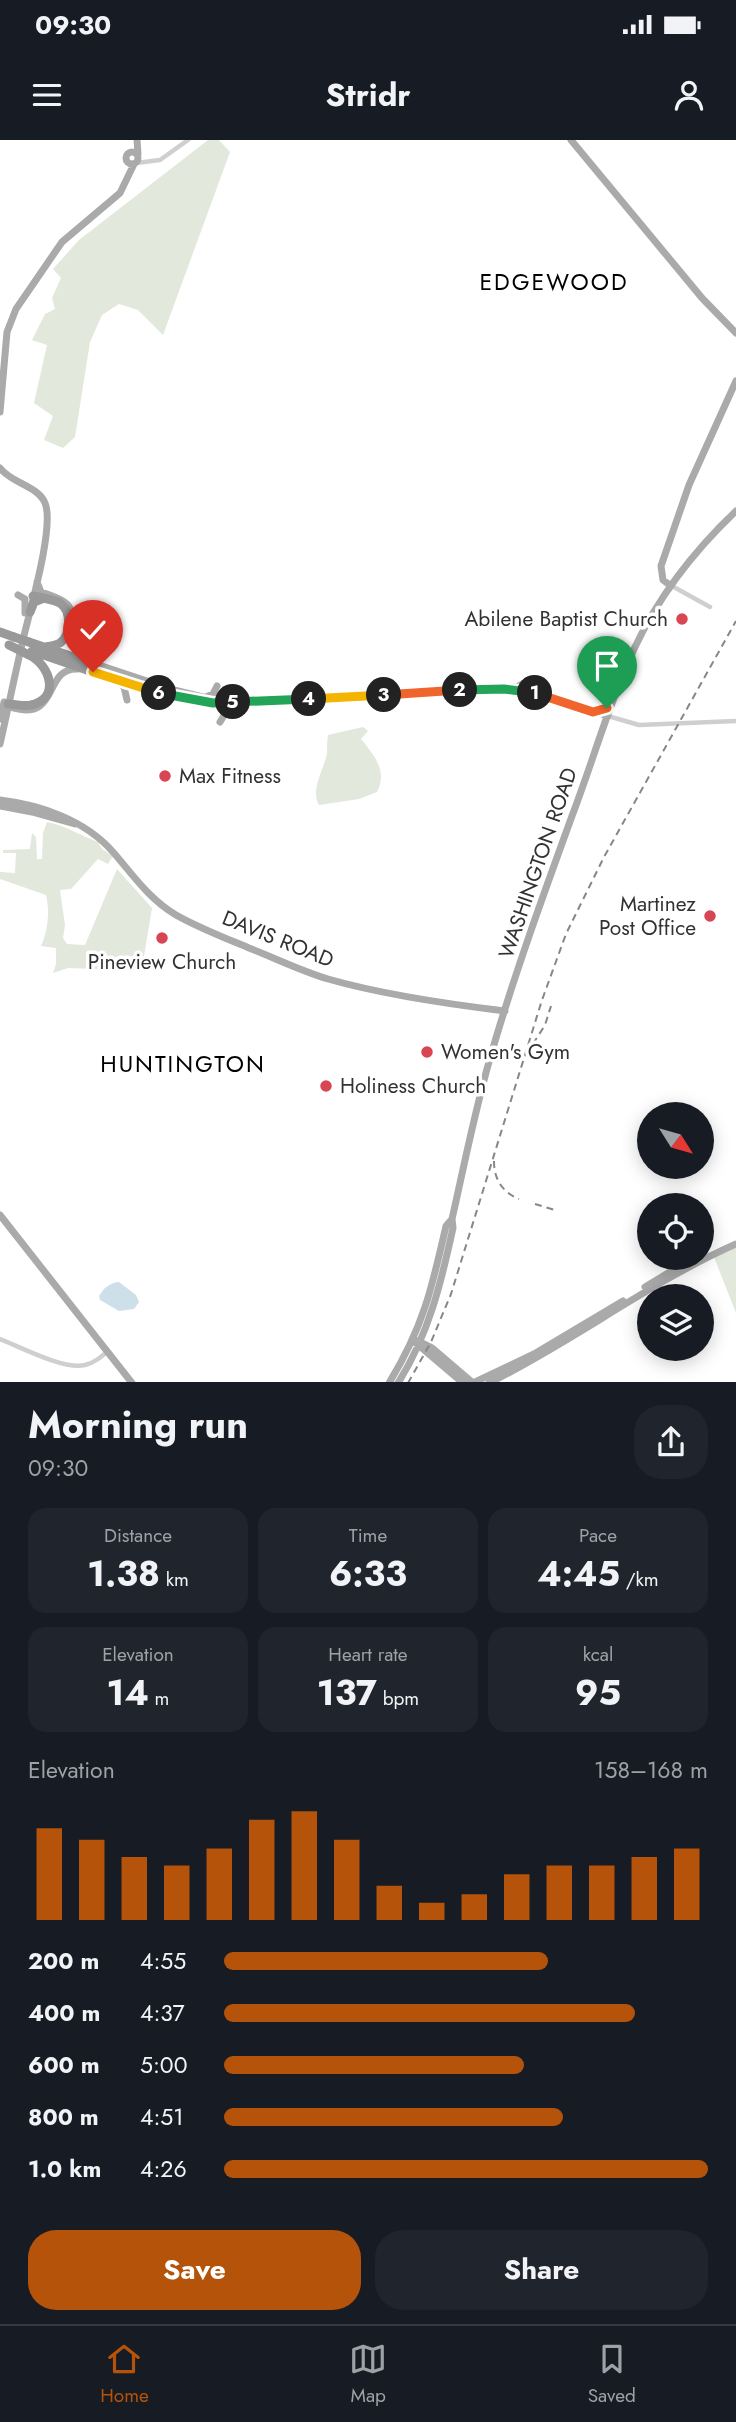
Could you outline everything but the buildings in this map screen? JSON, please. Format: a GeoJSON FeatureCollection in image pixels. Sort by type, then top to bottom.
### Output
{"type":"FeatureCollection","features":[{"type":"Feature","properties":{"kind":"highway"},"geometry":{"type":"LineString","coordinates":[[29,649],[63,640],[68,621],[62,605],[32,594]]}},
{"type":"Feature","properties":{"kind":"highway"},"geometry":{"type":"LineString","coordinates":[[27,612],[34,602],[44,598]]}},
{"type":"Feature","properties":{"kind":"highway"},"geometry":{"type":"LineString","coordinates":[[0,632],[8,641],[95,669]]}},
{"type":"Feature","properties":{"kind":"highway"},"geometry":{"type":"LineString","coordinates":[[44,647],[95,669]]}},
{"type":"Feature","properties":{"kind":"highway"},"geometry":{"type":"LineString","coordinates":[[6,704],[31,705],[47,692],[49,683],[46,669],[29,649]]}},
{"type":"Feature","properties":{"kind":"main road"},"geometry":{"type":"LineString","coordinates":[[571,140],[702,298],[736,333]]}},
{"type":"Feature","properties":{"kind":"main road"},"geometry":{"type":"LineString","coordinates":[[0,412],[8,332],[16,309],[62,242],[120,193],[130,173],[135,154]]}},
{"type":"Feature","properties":{"kind":"main road"},"geometry":{"type":"LineString","coordinates":[[671,586],[663,580],[662,564],[689,485],[736,381]]}},
{"type":"Feature","properties":{"kind":"main road"},"geometry":{"type":"LineString","coordinates":[[0,468],[7,477],[39,495],[45,503],[48,520],[6,704],[0,744]]}},
{"type":"Feature","properties":{"kind":"main road","name":"WASHINGTON ROAD"},"geometry":{"type":"LineString","coordinates":[[389,1382],[426,1330],[440,1291],[470,1137],[500,1028],[608,716],[636,646],[671,586],[704,543],[736,511]]}},
{"type":"Feature","properties":{"kind":"main road"},"geometry":{"type":"LineString","coordinates":[[32,594],[37,582],[45,535]]}},
{"type":"Feature","properties":{"kind":"main road"},"geometry":{"type":"LineString","coordinates":[[37,582],[39,591],[60,597],[68,605],[72,617],[75,652],[95,669],[144,689],[217,702],[244,702],[512,690],[524,683],[533,693],[608,716]]}},
{"type":"Feature","properties":{"kind":"main road"},"geometry":{"type":"LineString","coordinates":[[32,594],[57,597],[68,605]]}},
{"type":"Feature","properties":{"kind":"main road"},"geometry":{"type":"LineString","coordinates":[[18,595],[25,599],[27,612]]}},
{"type":"Feature","properties":{"kind":"main road"},"geometry":{"type":"LineString","coordinates":[[6,704],[22,710],[37,708],[49,697],[62,672],[74,669],[95,669],[217,702]]}},
{"type":"Feature","properties":{"kind":"main road"},"geometry":{"type":"LineString","coordinates":[[114,679],[124,687],[128,698],[144,689]]}},
{"type":"Feature","properties":{"kind":"main road"},"geometry":{"type":"LineString","coordinates":[[205,697],[213,694],[217,686]]}},
{"type":"Feature","properties":{"kind":"main road"},"geometry":{"type":"LineString","coordinates":[[495,689],[504,698]]}},
{"type":"Feature","properties":{"kind":"main road"},"geometry":{"type":"LineString","coordinates":[[593,712],[603,710],[615,700]]}},
{"type":"Feature","properties":{"kind":"main road"},"geometry":{"type":"LineString","coordinates":[[217,702],[221,718],[228,709],[244,702]]}},
{"type":"Feature","properties":{"kind":"main road"},"geometry":{"type":"LineString","coordinates":[[0,719],[6,704]]}},
{"type":"Feature","properties":{"kind":"main road"},"geometry":{"type":"LineString","coordinates":[[593,712],[601,717],[604,727]]}},
{"type":"Feature","properties":{"kind":"main road","name":"DAVIS ROAD"},"geometry":{"type":"LineString","coordinates":[[0,800],[34,806],[69,818],[100,839],[158,903],[196,925],[327,978],[364,988],[505,1011]]}},
{"type":"Feature","properties":{"kind":"main road","name":"DAVIS ROAD"},"geometry":{"type":"LineString","coordinates":[[0,806],[75,824]]}},
{"type":"Feature","properties":{"kind":"main road"},"geometry":{"type":"LineString","coordinates":[[487,1009],[496,1016],[500,1028]]}},
{"type":"Feature","properties":{"kind":"main road"},"geometry":{"type":"LineString","coordinates":[[0,1214],[132,1382]]}},
{"type":"Feature","properties":{"kind":"main road","name":"WASHINGTON ROAD"},"geometry":{"type":"LineString","coordinates":[[398,1382],[411,1361],[418,1342],[446,1226],[452,1219]]}},
{"type":"Feature","properties":{"kind":"main road"},"geometry":{"type":"LineString","coordinates":[[714,1249],[736,1241]]}},
{"type":"Feature","properties":{"kind":"main road"},"geometry":{"type":"LineString","coordinates":[[491,1382],[537,1359],[679,1272],[736,1241]]}},
{"type":"Feature","properties":{"kind":"main road"},"geometry":{"type":"LineString","coordinates":[[418,1342],[473,1382],[534,1354],[673,1270]]}},
{"type":"Feature","properties":{"kind":"main road"},"geometry":{"type":"LineString","coordinates":[[426,1330],[426,1340],[432,1352],[459,1380]]}},
{"type":"Feature","properties":{"kind":"main road"},"geometry":{"type":"LineString","coordinates":[[411,1361],[422,1352],[432,1352]]}},
{"type":"Feature","properties":{"kind":"street"},"geometry":{"type":"LineString","coordinates":[[135,154],[146,161],[164,158],[188,140]]}},
{"type":"Feature","properties":{"kind":"street"},"geometry":{"type":"LineString","coordinates":[[671,586],[710,607]]}},
{"type":"Feature","properties":{"kind":"street"},"geometry":{"type":"LineString","coordinates":[[608,716],[639,725],[736,721]]}},
{"type":"Feature","properties":{"kind":"street"},"geometry":{"type":"LineString","coordinates":[[0,1339],[44,1357],[78,1366],[96,1361],[108,1351]]}},
{"type":"Feature","properties":{"kind":"shaded area"},"geometry":{"type":"Polygon","coordinates":[[[208,140],[219,140],[230,152],[163,335],[138,310],[119,304],[102,315],[90,342],[75,437],[63,448],[44,440],[53,416],[34,403],[47,345],[32,340],[45,314],[55,309],[52,298],[61,278],[53,269],[79,240],[208,140]]]}},
{"type":"Feature","properties":{"kind":"shaded area"},"geometry":{"type":"Polygon","coordinates":[[[363,727],[368,731],[361,739],[375,757],[380,770],[377,792],[359,799],[319,805],[316,793],[327,753],[328,735],[363,727]]]}},
{"type":"Feature","properties":{"kind":"shaded area"},"geometry":{"type":"Polygon","coordinates":[[[47,822],[98,842],[102,849],[113,856],[108,864],[98,859],[71,889],[60,890],[65,925],[63,938],[67,944],[85,945],[117,869],[152,908],[142,968],[68,968],[53,973],[56,948],[41,946],[48,921],[46,895],[0,879],[0,872],[15,873],[16,853],[3,853],[3,850],[30,849],[32,833],[36,837],[37,859],[42,859],[43,833],[47,822]]]}},
{"type":"Feature","properties":{"kind":"shaded area"},"geometry":{"type":"Polygon","coordinates":[[[736,1246],[736,1313],[714,1257],[736,1246]]]}},
{"type":"Feature","properties":{"kind":"water"},"geometry":{"type":"Polygon","coordinates":[[[119,1282],[136,1295],[139,1302],[134,1309],[119,1311],[100,1300],[99,1296],[105,1288],[119,1282]]]}},
{"type":"Feature","properties":{"kind":"railway"},"geometry":{"type":"LineString","coordinates":[[409,1382],[431,1342],[451,1294],[542,1000],[566,934],[604,857],[736,621]]}},
{"type":"Feature","properties":{"kind":"railway"},"geometry":{"type":"LineString","coordinates":[[533,1044],[545,1025],[551,1006]]}},
{"type":"Feature","properties":{"kind":"railway"},"geometry":{"type":"LineString","coordinates":[[494,1161],[500,1184],[508,1193],[519,1199]]}},
{"type":"Feature","properties":{"kind":"railway"},"geometry":{"type":"LineString","coordinates":[[535,1204],[555,1210]]}},
{"type":"Feature","properties":{"kind":"place","name":"Abilene Baptist Church"},"geometry":{"type":"Point","coordinates":[682,619]}},
{"type":"Feature","properties":{"kind":"place","name":"Max Fitness"},"geometry":{"type":"Point","coordinates":[165,776]}},
{"type":"Feature","properties":{"kind":"place","name":"Martinez Post Office"},"geometry":{"type":"Point","coordinates":[710,916]}},
{"type":"Feature","properties":{"kind":"place","name":"Pineview Church"},"geometry":{"type":"Point","coordinates":[162,938]}},
{"type":"Feature","properties":{"kind":"place","name":"Women's Gym"},"geometry":{"type":"Point","coordinates":[427,1052]}},
{"type":"Feature","properties":{"kind":"place","name":"Holiness Church"},"geometry":{"type":"Point","coordinates":[326,1086]}},
{"type":"Feature","properties":{"kind":"district","name":"EDGEWOOD"},"geometry":{"type":"Point","coordinates":[554,282]}},
{"type":"Feature","properties":{"kind":"district","name":"HUNTINGTON"},"geometry":{"type":"Point","coordinates":[183,1064]}},
{"type":"Feature","properties":{"kind":"route"},"geometry":{"type":"LineString","coordinates":[[93,672],[161,694],[213,703],[504,689],[533,693],[593,712],[607,708]]}}]}
